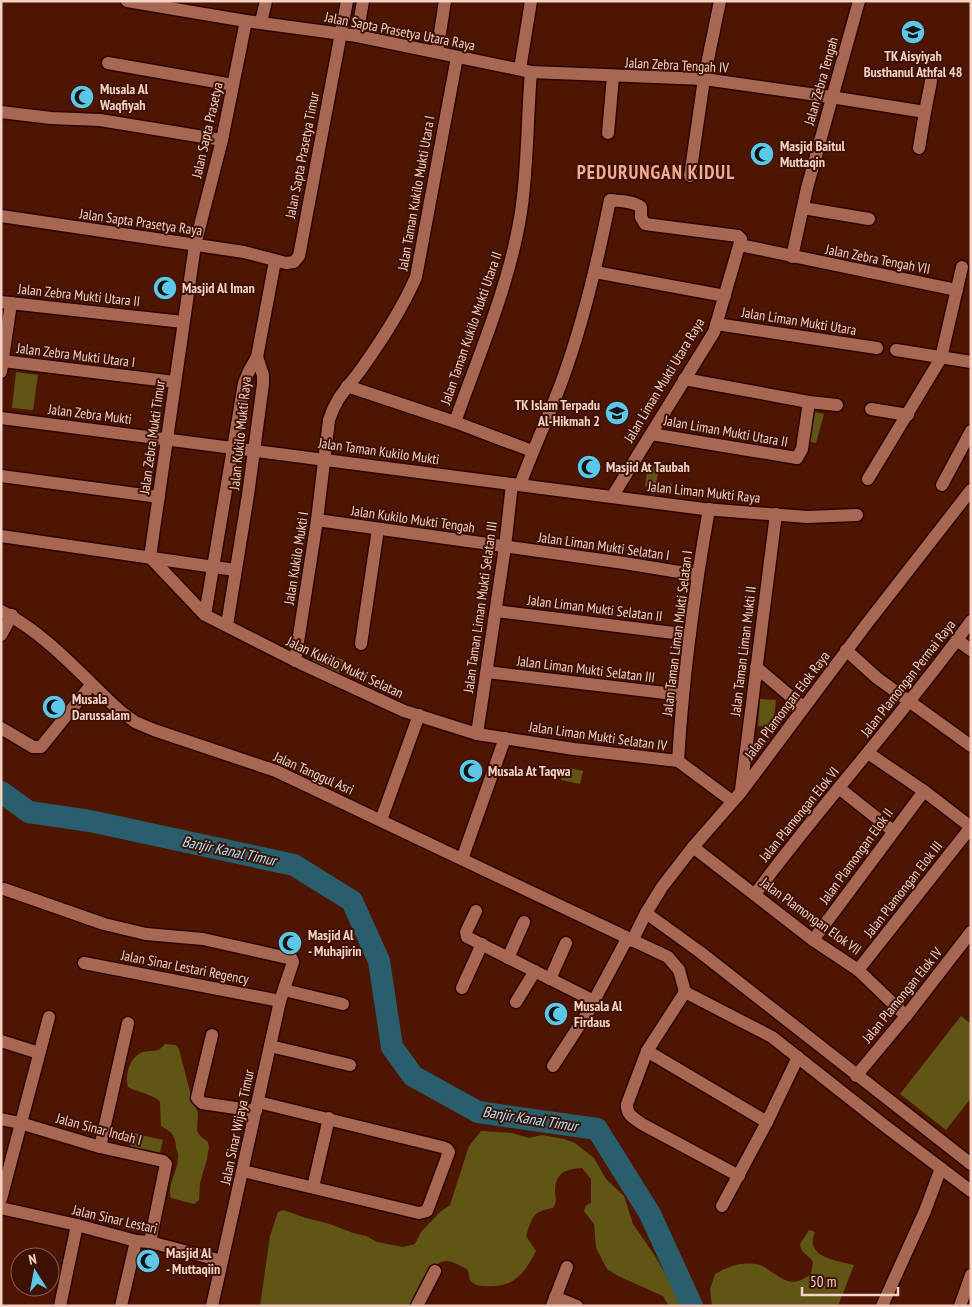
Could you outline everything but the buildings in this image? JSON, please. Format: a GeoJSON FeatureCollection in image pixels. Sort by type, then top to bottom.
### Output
{"type":"FeatureCollection","features":[{"type":"Feature","properties":{"kind":"street","name":"Jalan Sapta Prasetya Utara Raya"},"geometry":{"type":"LineString","coordinates":[[127,1],[195,6],[246,21],[357,36],[525,71]]}},
{"type":"Feature","properties":{"kind":"street"},"geometry":{"type":"LineString","coordinates":[[262,22],[266,1]]}},
{"type":"Feature","properties":{"kind":"street","name":"Jalan Sapta Prasetya Timur"},"geometry":{"type":"LineString","coordinates":[[275,261],[292,262],[299,256],[347,1]]}},
{"type":"Feature","properties":{"kind":"street"},"geometry":{"type":"LineString","coordinates":[[357,36],[364,1]]}},
{"type":"Feature","properties":{"kind":"street"},"geometry":{"type":"LineString","coordinates":[[437,52],[445,1]]}},
{"type":"Feature","properties":{"kind":"street","name":"Jalan Taman Kukilo Mukti Utara II"},"geometry":{"type":"LineString","coordinates":[[531,1],[525,71],[528,134],[521,212],[510,263],[455,422],[532,451]]}},
{"type":"Feature","properties":{"kind":"street"},"geometry":{"type":"LineString","coordinates":[[690,176],[704,79],[720,1]]}},
{"type":"Feature","properties":{"kind":"street","name":"Jalan Zebra Tengah"},"geometry":{"type":"LineString","coordinates":[[792,257],[831,97],[859,1]]}},
{"type":"Feature","properties":{"kind":"street","name":"Jalan Sapta Prasetya"},"geometry":{"type":"LineString","coordinates":[[183,322],[195,245],[222,140],[246,21]]}},
{"type":"Feature","properties":{"kind":"street","name":"Jalan Taman Kukilo Mukti Utara I"},"geometry":{"type":"LineString","coordinates":[[325,459],[329,420],[334,406],[362,370],[408,295],[416,278],[457,57]]}},
{"type":"Feature","properties":{"kind":"street"},"geometry":{"type":"LineString","coordinates":[[108,63],[233,85]]}},
{"type":"Feature","properties":{"kind":"street","name":"Jalan Zebra Tengah IV"},"geometry":{"type":"LineString","coordinates":[[525,71],[704,79],[926,112]]}},
{"type":"Feature","properties":{"kind":"street"},"geometry":{"type":"LineString","coordinates":[[608,133],[613,76]]}},
{"type":"Feature","properties":{"kind":"street"},"geometry":{"type":"LineString","coordinates":[[919,148],[931,82]]}},
{"type":"Feature","properties":{"kind":"street"},"geometry":{"type":"LineString","coordinates":[[1,112],[51,118],[100,120],[222,140]]}},
{"type":"Feature","properties":{"kind":"street","name":"Jalan Taman Liman Mukti Selatan III"},"geometry":{"type":"LineString","coordinates":[[477,734],[516,484],[563,378],[595,272],[610,200],[639,205],[642,209],[641,217],[645,224],[738,236],[740,238],[740,246]]}},
{"type":"Feature","properties":{"kind":"street"},"geometry":{"type":"LineString","coordinates":[[803,208],[869,219]]}},
{"type":"Feature","properties":{"kind":"street","name":"Jalan Sapta Prasetya Raya"},"geometry":{"type":"LineString","coordinates":[[1,216],[244,252],[275,261]]}},
{"type":"Feature","properties":{"kind":"street","name":"Jalan Zebra Tengah VII"},"geometry":{"type":"LineString","coordinates":[[740,246],[957,290]]}},
{"type":"Feature","properties":{"kind":"street","name":"Jalan Liman Mukti Utara Raya"},"geometry":{"type":"LineString","coordinates":[[612,497],[714,332],[740,246]]}},
{"type":"Feature","properties":{"kind":"street"},"geometry":{"type":"LineString","coordinates":[[257,357],[275,261]]}},
{"type":"Feature","properties":{"kind":"street"},"geometry":{"type":"LineString","coordinates":[[868,479],[941,358],[962,267]]}},
{"type":"Feature","properties":{"kind":"street"},"geometry":{"type":"LineString","coordinates":[[595,272],[725,296]]}},
{"type":"Feature","properties":{"kind":"street"},"geometry":{"type":"LineString","coordinates":[[2,367],[6,302]]}},
{"type":"Feature","properties":{"kind":"street","name":"Jalan Zebra Mukti Utara II"},"geometry":{"type":"LineString","coordinates":[[6,302],[183,322]]}},
{"type":"Feature","properties":{"kind":"street","name":"Jalan Zebra Mukti Timur"},"geometry":{"type":"LineString","coordinates":[[150,557],[183,322]]}},
{"type":"Feature","properties":{"kind":"street","name":"Jalan Liman Mukti Utara"},"geometry":{"type":"LineString","coordinates":[[716,324],[876,348]]}},
{"type":"Feature","properties":{"kind":"street"},"geometry":{"type":"LineString","coordinates":[[896,350],[971,362]]}},
{"type":"Feature","properties":{"kind":"street","name":"Jalan Kukilo Mukti Raya"},"geometry":{"type":"LineString","coordinates":[[205,615],[244,383],[257,357]]}},
{"type":"Feature","properties":{"kind":"street","name":"Jalan Kukilo Mukti Raya"},"geometry":{"type":"LineString","coordinates":[[227,625],[263,384],[263,375],[257,357]]}},
{"type":"Feature","properties":{"kind":"street","name":"Jalan Zebra Mukti Utara I"},"geometry":{"type":"LineString","coordinates":[[2,367],[175,382]]}},
{"type":"Feature","properties":{"kind":"street"},"geometry":{"type":"LineString","coordinates":[[684,379],[809,402],[837,405]]}},
{"type":"Feature","properties":{"kind":"street"},"geometry":{"type":"LineString","coordinates":[[348,386],[455,422]]}},
{"type":"Feature","properties":{"kind":"street","name":"Jalan Liman Mukti Utara II"},"geometry":{"type":"LineString","coordinates":[[650,434],[797,458],[802,449],[809,402]]}},
{"type":"Feature","properties":{"kind":"street"},"geometry":{"type":"LineString","coordinates":[[871,409],[908,415]]}},
{"type":"Feature","properties":{"kind":"street","name":"Jalan Zebra Mukti"},"geometry":{"type":"LineString","coordinates":[[1,418],[234,447]]}},
{"type":"Feature","properties":{"kind":"street"},"geometry":{"type":"LineString","coordinates":[[942,485],[971,431]]}},
{"type":"Feature","properties":{"kind":"street","name":"Jalan Taman Kukilo Mukti"},"geometry":{"type":"LineString","coordinates":[[234,447],[516,484]]}},
{"type":"Feature","properties":{"kind":"street","name":"Jalan Kukilo Mukti I"},"geometry":{"type":"LineString","coordinates":[[295,661],[325,459]]}},
{"type":"Feature","properties":{"kind":"street"},"geometry":{"type":"LineString","coordinates":[[1,476],[159,497]]}},
{"type":"Feature","properties":{"kind":"street","name":"Jalan Liman Mukti Raya"},"geometry":{"type":"LineString","coordinates":[[516,484],[709,509],[807,517],[857,515]]}},
{"type":"Feature","properties":{"kind":"street","name":"Jalan Plamongan Elok Raya"},"geometry":{"type":"LineString","coordinates":[[552,1066],[594,1001],[662,887],[693,847],[737,796],[846,650],[971,490]]}},
{"type":"Feature","properties":{"kind":"street","name":"Jalan Taman Liman Mukti Selatan I"},"geometry":{"type":"LineString","coordinates":[[678,762],[682,695],[709,509]]}},
{"type":"Feature","properties":{"kind":"street","name":"Jalan Taman Liman Mukti II"},"geometry":{"type":"LineString","coordinates":[[737,796],[776,514]]}},
{"type":"Feature","properties":{"kind":"street","name":"Jalan Kukilo Mukti Tengah"},"geometry":{"type":"LineString","coordinates":[[317,520],[505,546]]}},
{"type":"Feature","properties":{"kind":"street"},"geometry":{"type":"LineString","coordinates":[[362,644],[378,529]]}},
{"type":"Feature","properties":{"kind":"street"},"geometry":{"type":"LineString","coordinates":[[1,536],[236,570]]}},
{"type":"Feature","properties":{"kind":"street","name":"Jalan Liman Mukti Selatan I"},"geometry":{"type":"LineString","coordinates":[[505,546],[698,575]]}},
{"type":"Feature","properties":{"kind":"street"},"geometry":{"type":"LineString","coordinates":[[150,557],[205,615]]}},
{"type":"Feature","properties":{"kind":"street","name":"Jalan Liman Mukti Selatan II"},"geometry":{"type":"LineString","coordinates":[[496,611],[690,635]]}},
{"type":"Feature","properties":{"kind":"street"},"geometry":{"type":"LineString","coordinates":[[1,634],[7,613]]}},
{"type":"Feature","properties":{"kind":"street","name":"Jalan Tanggul Asri"},"geometry":{"type":"LineString","coordinates":[[7,613],[58,652],[120,711],[135,722],[218,753],[276,771],[668,957],[679,970],[685,992]]}},
{"type":"Feature","properties":{"kind":"street","name":"Jalan Kukilo Mukti Selatan"},"geometry":{"type":"LineString","coordinates":[[205,615],[295,661],[404,711],[477,734]]}},
{"type":"Feature","properties":{"kind":"street","name":"Jalan Plamongan Permai Raya"},"geometry":{"type":"LineString","coordinates":[[868,753],[971,621]]}},
{"type":"Feature","properties":{"kind":"street"},"geometry":{"type":"LineString","coordinates":[[957,640],[971,650]]}},
{"type":"Feature","properties":{"kind":"street"},"geometry":{"type":"LineString","coordinates":[[846,650],[877,678],[971,746]]}},
{"type":"Feature","properties":{"kind":"street"},"geometry":{"type":"LineString","coordinates":[[756,667],[803,707]]}},
{"type":"Feature","properties":{"kind":"street","name":"Jalan Liman Mukti Selatan III"},"geometry":{"type":"LineString","coordinates":[[487,672],[682,695]]}},
{"type":"Feature","properties":{"kind":"street"},"geometry":{"type":"LineString","coordinates":[[1,728],[33,747],[41,747],[92,685]]}},
{"type":"Feature","properties":{"kind":"street"},"geometry":{"type":"LineString","coordinates":[[381,820],[418,715]]}},
{"type":"Feature","properties":{"kind":"street","name":"Jalan Liman Mukti Selatan IV"},"geometry":{"type":"LineString","coordinates":[[477,734],[678,762],[737,796]]}},
{"type":"Feature","properties":{"kind":"street"},"geometry":{"type":"LineString","coordinates":[[462,860],[505,738]]}},
{"type":"Feature","properties":{"kind":"street"},"geometry":{"type":"LineString","coordinates":[[868,753],[924,791],[971,827]]}},
{"type":"Feature","properties":{"kind":"street","name":"Jalan Plamongan Elok VI"},"geometry":{"type":"LineString","coordinates":[[755,894],[792,844],[868,753]]}},
{"type":"Feature","properties":{"kind":"street"},"geometry":{"type":"LineString","coordinates":[[839,788],[893,831]]}},
{"type":"Feature","properties":{"kind":"street","name":"Jalan Plamongan Elok II"},"geometry":{"type":"LineString","coordinates":[[813,940],[924,791]]}},
{"type":"Feature","properties":{"kind":"street","name":"Jalan Plamongan Elok III"},"geometry":{"type":"LineString","coordinates":[[858,970],[971,827]]}},
{"type":"Feature","properties":{"kind":"street","name":"Jalan Plamongan Elok VII"},"geometry":{"type":"LineString","coordinates":[[693,847],[813,940],[858,970],[906,1016]]}},
{"type":"Feature","properties":{"kind":"street","name":"Jalan Sinar Wijaya Timur"},"geometry":{"type":"LineString","coordinates":[[4,889],[104,924],[146,934],[203,940],[290,957],[293,962],[282,996],[270,1046],[212,1306]]}},
{"type":"Feature","properties":{"kind":"street"},"geometry":{"type":"LineString","coordinates":[[476,910],[466,934],[467,937],[594,1001]]}},
{"type":"Feature","properties":{"kind":"street"},"geometry":{"type":"LineString","coordinates":[[646,913],[700,952],[856,1076],[971,1164]]}},
{"type":"Feature","properties":{"kind":"street"},"geometry":{"type":"LineString","coordinates":[[508,958],[524,922]]}},
{"type":"Feature","properties":{"kind":"street","name":"Jalan Plamongan Elok IV"},"geometry":{"type":"LineString","coordinates":[[856,1076],[906,1016],[971,932]]}},
{"type":"Feature","properties":{"kind":"street"},"geometry":{"type":"LineString","coordinates":[[550,979],[566,943]]}},
{"type":"Feature","properties":{"kind":"street"},"geometry":{"type":"LineString","coordinates":[[462,988],[482,944]]}},
{"type":"Feature","properties":{"kind":"street","name":"Jalan Sinar Lestari Regency"},"geometry":{"type":"LineString","coordinates":[[84,962],[282,996],[343,1004]]}},
{"type":"Feature","properties":{"kind":"street"},"geometry":{"type":"LineString","coordinates":[[516,1002],[535,971]]}},
{"type":"Feature","properties":{"kind":"street"},"geometry":{"type":"LineString","coordinates":[[739,1176],[695,1154],[629,1115],[626,1110],[647,1051],[685,992],[772,1037],[885,1126],[971,1190]]}},
{"type":"Feature","properties":{"kind":"street"},"geometry":{"type":"LineString","coordinates":[[1,1199],[49,1017]]}},
{"type":"Feature","properties":{"kind":"street"},"geometry":{"type":"LineString","coordinates":[[772,1037],[785,1019]]}},
{"type":"Feature","properties":{"kind":"street"},"geometry":{"type":"LineString","coordinates":[[100,1147],[128,1023]]}},
{"type":"Feature","properties":{"kind":"street"},"geometry":{"type":"LineString","coordinates":[[212,1035],[197,1098],[202,1103],[257,1106],[329,1118],[442,1147],[448,1152],[427,1211],[424,1213],[243,1171]]}},
{"type":"Feature","properties":{"kind":"street"},"geometry":{"type":"LineString","coordinates":[[1,1041],[39,1053]]}},
{"type":"Feature","properties":{"kind":"street"},"geometry":{"type":"LineString","coordinates":[[270,1046],[350,1065]]}},
{"type":"Feature","properties":{"kind":"street"},"geometry":{"type":"LineString","coordinates":[[647,1051],[767,1122]]}},
{"type":"Feature","properties":{"kind":"street"},"geometry":{"type":"LineString","coordinates":[[722,1206],[767,1122],[798,1056]]}},
{"type":"Feature","properties":{"kind":"street"},"geometry":{"type":"LineString","coordinates":[[313,1187],[329,1118]]}},
{"type":"Feature","properties":{"kind":"street","name":"Jalan Sinar Indah I"},"geometry":{"type":"LineString","coordinates":[[1,1119],[100,1147],[163,1161],[167,1168],[150,1242]]}},
{"type":"Feature","properties":{"kind":"street"},"geometry":{"type":"LineString","coordinates":[[882,1306],[925,1211],[941,1168]]}},
{"type":"Feature","properties":{"kind":"street","name":"Jalan Sinar Lestari"},"geometry":{"type":"LineString","coordinates":[[1,1208],[150,1242],[222,1261]]}},
{"type":"Feature","properties":{"kind":"street"},"geometry":{"type":"LineString","coordinates":[[60,1306],[77,1225]]}},
{"type":"Feature","properties":{"kind":"street"},"geometry":{"type":"LineString","coordinates":[[121,1306],[136,1240]]}},
{"type":"Feature","properties":{"kind":"street"},"geometry":{"type":"LineString","coordinates":[[567,1267],[554,1302],[577,1306]]}},
{"type":"Feature","properties":{"kind":"street"},"geometry":{"type":"LineString","coordinates":[[417,1306],[435,1271]]}},
{"type":"Feature","properties":{"kind":"street"},"geometry":{"type":"LineString","coordinates":[[960,1306],[971,1275]]}},
{"type":"Feature","properties":{"kind":"shaded area"},"geometry":{"type":"Polygon","coordinates":[[[16,372],[38,375],[33,410],[12,408],[16,372]]]}},
{"type":"Feature","properties":{"kind":"shaded area"},"geometry":{"type":"Polygon","coordinates":[[[815,412],[824,414],[816,443],[807,441],[815,412]]]}},
{"type":"Feature","properties":{"kind":"shaded area"},"geometry":{"type":"Polygon","coordinates":[[[648,466],[659,467],[656,487],[645,486],[648,466]]]}},
{"type":"Feature","properties":{"kind":"shaded area"},"geometry":{"type":"Polygon","coordinates":[[[316,650],[344,660],[339,675],[311,666],[316,650]]]}},
{"type":"Feature","properties":{"kind":"shaded area"},"geometry":{"type":"Polygon","coordinates":[[[760,699],[776,700],[773,727],[758,726],[760,699]]]}},
{"type":"Feature","properties":{"kind":"shaded area"},"geometry":{"type":"Polygon","coordinates":[[[565,767],[583,771],[580,784],[561,780],[565,767]]]}},
{"type":"Feature","properties":{"kind":"shaded area"},"geometry":{"type":"Polygon","coordinates":[[[961,1016],[971,1024],[971,1098],[946,1130],[900,1094],[961,1016]]]}},
{"type":"Feature","properties":{"kind":"shaded area"},"geometry":{"type":"Polygon","coordinates":[[[165,1044],[176,1045],[179,1049],[191,1096],[198,1113],[197,1130],[199,1135],[208,1142],[209,1147],[200,1183],[199,1200],[194,1204],[171,1198],[170,1188],[178,1156],[174,1137],[161,1126],[160,1102],[128,1087],[129,1067],[134,1058],[143,1052],[160,1049],[165,1044]]]}},
{"type":"Feature","properties":{"kind":"shaded area"},"geometry":{"type":"Polygon","coordinates":[[[481,1131],[512,1133],[529,1138],[542,1135],[564,1139],[575,1143],[594,1158],[606,1179],[624,1196],[633,1224],[655,1256],[684,1306],[669,1306],[663,1296],[618,1276],[607,1269],[596,1248],[594,1224],[584,1211],[586,1205],[591,1203],[591,1179],[582,1168],[566,1171],[559,1176],[555,1186],[556,1200],[553,1208],[541,1211],[534,1216],[526,1236],[536,1251],[522,1273],[503,1285],[477,1285],[470,1280],[467,1269],[448,1261],[436,1265],[430,1271],[412,1306],[260,1306],[270,1236],[278,1212],[283,1210],[330,1224],[366,1236],[377,1242],[403,1247],[415,1244],[421,1232],[440,1212],[450,1205],[469,1146],[481,1131]]]}},
{"type":"Feature","properties":{"kind":"shaded area"},"geometry":{"type":"Polygon","coordinates":[[[133,1133],[163,1140],[159,1157],[129,1150],[133,1133]]]}},
{"type":"Feature","properties":{"kind":"shaded area"},"geometry":{"type":"Polygon","coordinates":[[[809,1230],[815,1232],[813,1244],[819,1253],[830,1259],[854,1265],[838,1306],[712,1306],[710,1289],[715,1274],[731,1267],[742,1264],[760,1265],[790,1282],[799,1281],[811,1274],[813,1262],[803,1252],[800,1244],[809,1230]]]}},
{"type":"Feature","properties":{"kind":"waterway","name":"Banjir Kanal Timur"},"geometry":{"type":"LineString","coordinates":[[1,792],[29,812],[90,821],[294,865],[352,901],[379,961],[392,1047],[413,1076],[478,1112],[597,1129],[650,1214],[692,1306]]}},
{"type":"Feature","properties":{"kind":"place","name":"TK Aisyiyah Busthanul Athfal 48"},"geometry":{"type":"Point","coordinates":[913,32]}},
{"type":"Feature","properties":{"kind":"place","name":"Musala Al Waqfiyah"},"geometry":{"type":"Point","coordinates":[82,97]}},
{"type":"Feature","properties":{"kind":"place","name":"Masjid Baitul Muttaqin"},"geometry":{"type":"Point","coordinates":[762,154]}},
{"type":"Feature","properties":{"kind":"place","name":"Masjid Al Iman"},"geometry":{"type":"Point","coordinates":[165,288]}},
{"type":"Feature","properties":{"kind":"place","name":"TK Islam Terpadu Al-Hikmah 2"},"geometry":{"type":"Point","coordinates":[617,413]}},
{"type":"Feature","properties":{"kind":"place","name":"Masjid At Taubah"},"geometry":{"type":"Point","coordinates":[589,467]}},
{"type":"Feature","properties":{"kind":"place","name":"Musala Darussalam"},"geometry":{"type":"Point","coordinates":[54,707]}},
{"type":"Feature","properties":{"kind":"place","name":"Musala At Taqwa"},"geometry":{"type":"Point","coordinates":[471,771]}},
{"type":"Feature","properties":{"kind":"place","name":"Masjid Al - Muhajirin"},"geometry":{"type":"Point","coordinates":[290,943]}},
{"type":"Feature","properties":{"kind":"place","name":"Musala Al Firdaus"},"geometry":{"type":"Point","coordinates":[556,1014]}},
{"type":"Feature","properties":{"kind":"place","name":"Masjid Al - Muttaqiin"},"geometry":{"type":"Point","coordinates":[148,1261]}},
{"type":"Feature","properties":{"kind":"district","name":"PEDURUNGAN KIDUL"},"geometry":{"type":"Point","coordinates":[656,172]}}]}
